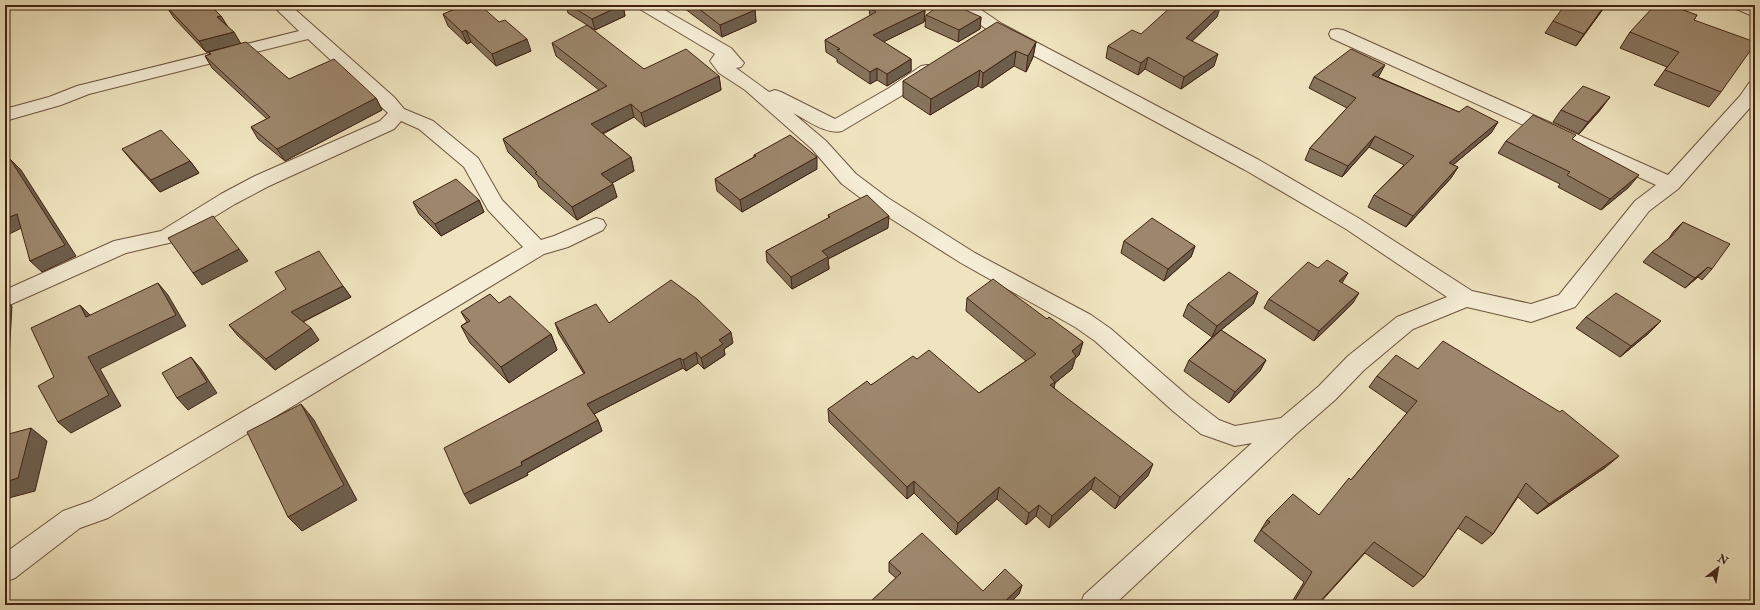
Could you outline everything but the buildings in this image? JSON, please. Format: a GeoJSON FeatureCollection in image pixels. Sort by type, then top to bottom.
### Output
{"type":"FeatureCollection","features":[{"type":"Feature","properties":{"kind":"street"},"geometry":{"type":"LineString","coordinates":[[280,5],[388,100],[398,113],[426,125],[471,163],[495,205],[536,250]]}},
{"type":"Feature","properties":{"kind":"street"},"geometry":{"type":"LineString","coordinates":[[644,5],[725,52],[760,88],[835,127],[895,92],[940,61]]}},
{"type":"Feature","properties":{"kind":"street"},"geometry":{"type":"LineString","coordinates":[[962,5],[996,28],[1090,76],[1272,177],[1353,224],[1466,298],[1531,312],[1567,301],[1642,206],[1671,184],[1747,100],[1755,87]]}},
{"type":"Feature","properties":{"kind":"street"},"geometry":{"type":"LineString","coordinates":[[1740,5],[1755,12]]}},
{"type":"Feature","properties":{"kind":"street"},"geometry":{"type":"LineString","coordinates":[[978,39],[996,28]]}},
{"type":"Feature","properties":{"kind":"street"},"geometry":{"type":"LineString","coordinates":[[5,115],[55,101],[83,90],[311,33]]}},
{"type":"Feature","properties":{"kind":"street"},"geometry":{"type":"LineString","coordinates":[[1337,34],[1671,184]]}},
{"type":"Feature","properties":{"kind":"street"},"geometry":{"type":"LineString","coordinates":[[725,52],[719,61],[725,69],[751,86],[819,145],[849,179],[882,203],[968,258],[1083,321],[1103,335],[1181,404],[1210,427],[1235,436],[1287,427]]}},
{"type":"Feature","properties":{"kind":"street"},"geometry":{"type":"LineString","coordinates":[[5,299],[121,246],[166,237],[228,199],[262,181],[387,124],[398,113]]}},
{"type":"Feature","properties":{"kind":"street"},"geometry":{"type":"LineString","coordinates":[[5,569],[72,519],[99,510],[536,250],[561,242],[596,225]]}},
{"type":"Feature","properties":{"kind":"street"},"geometry":{"type":"LineString","coordinates":[[1094,605],[1287,427],[1327,393],[1356,363],[1405,323],[1466,298]]}}]}
